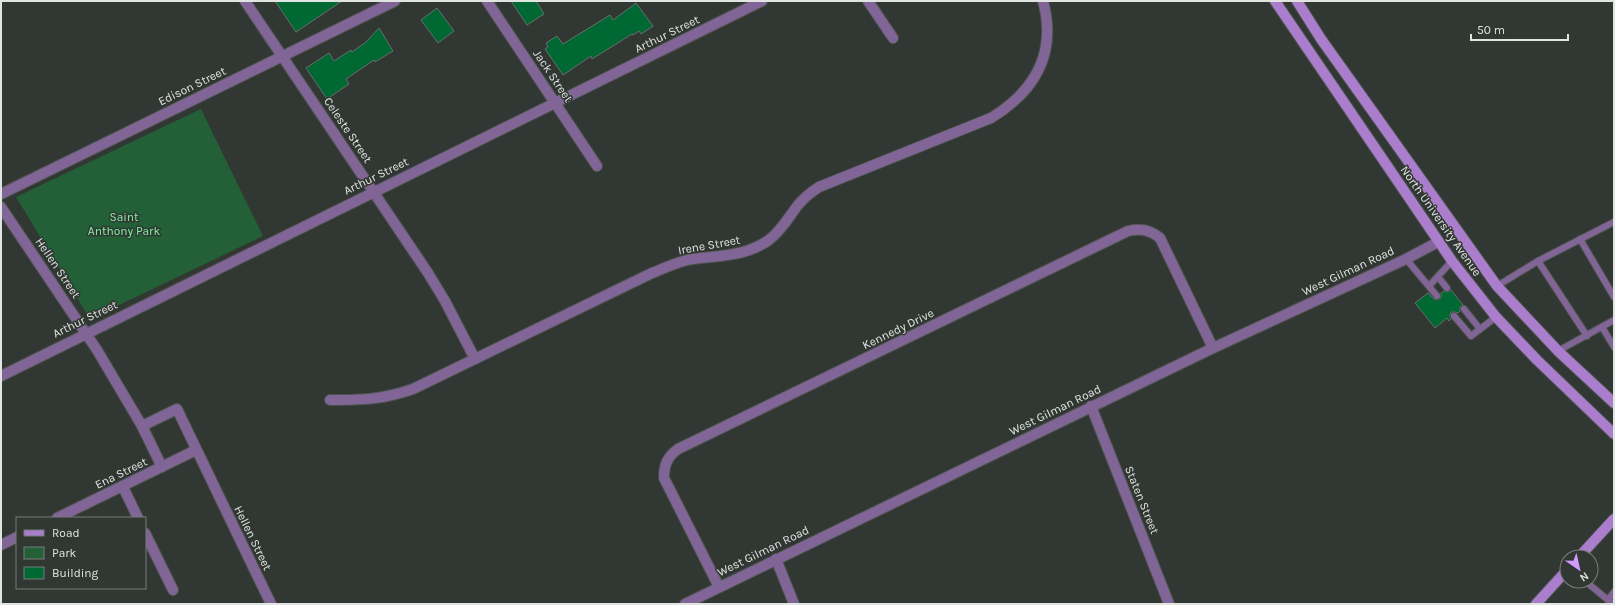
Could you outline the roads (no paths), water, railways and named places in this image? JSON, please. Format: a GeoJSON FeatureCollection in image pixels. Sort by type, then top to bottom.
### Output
{"type":"FeatureCollection","features":[{"type":"Feature","properties":{"kind":"main road","name":"North University Avenue"},"geometry":{"type":"LineString","coordinates":[[1275,1],[1452,262],[1496,317],[1537,360],[1614,434]]}},
{"type":"Feature","properties":{"kind":"main road","name":"North University Avenue"},"geometry":{"type":"LineString","coordinates":[[1297,1],[1321,39],[1497,286],[1558,351],[1614,404]]}},
{"type":"Feature","properties":{"kind":"main road"},"geometry":{"type":"LineString","coordinates":[[1586,549],[1614,519]]}},
{"type":"Feature","properties":{"kind":"main road"},"geometry":{"type":"LineString","coordinates":[[1536,604],[1559,579]]}},
{"type":"Feature","properties":{"kind":"street","name":"Celeste Street"},"geometry":{"type":"LineString","coordinates":[[246,1],[428,273],[445,301],[475,359]]}},
{"type":"Feature","properties":{"kind":"street","name":"Edison Street"},"geometry":{"type":"LineString","coordinates":[[1,194],[395,1]]}},
{"type":"Feature","properties":{"kind":"street","name":"Jack Street"},"geometry":{"type":"LineString","coordinates":[[486,1],[597,166]]}},
{"type":"Feature","properties":{"kind":"street","name":"Arthur Street"},"geometry":{"type":"LineString","coordinates":[[1,376],[762,1]]}},
{"type":"Feature","properties":{"kind":"street"},"geometry":{"type":"LineString","coordinates":[[868,1],[893,38]]}},
{"type":"Feature","properties":{"kind":"street","name":"Irene Street"},"geometry":{"type":"LineString","coordinates":[[330,400],[374,399],[392,396],[413,389],[676,263],[692,259],[732,255],[745,252],[769,240],[779,231],[799,203],[819,187],[991,118],[1008,108],[1030,85],[1042,60],[1047,31],[1043,1]]}},
{"type":"Feature","properties":{"kind":"street","name":"Hellen Street"},"geometry":{"type":"LineString","coordinates":[[1,207],[86,333],[142,426],[162,467]]}},
{"type":"Feature","properties":{"kind":"street","name":"Kennedy Drive"},"geometry":{"type":"LineString","coordinates":[[719,587],[664,478],[664,467],[668,458],[678,449],[1128,231],[1138,229],[1147,230],[1160,238],[1213,348]]}},
{"type":"Feature","properties":{"kind":"street","name":"West Gilman Road"},"geometry":{"type":"LineString","coordinates":[[685,604],[1091,406],[1406,259],[1438,242]]}},
{"type":"Feature","properties":{"kind":"street","name":"Staten Street"},"geometry":{"type":"LineString","coordinates":[[1091,406],[1170,604]]}},
{"type":"Feature","properties":{"kind":"street","name":"Hellen Street"},"geometry":{"type":"LineString","coordinates":[[142,426],[177,409],[271,604]]}},
{"type":"Feature","properties":{"kind":"street","name":"Ena Street"},"geometry":{"type":"LineString","coordinates":[[59,517],[196,450]]}},
{"type":"Feature","properties":{"kind":"street"},"geometry":{"type":"LineString","coordinates":[[123,487],[138,517]]}},
{"type":"Feature","properties":{"kind":"street"},"geometry":{"type":"LineString","coordinates":[[146,535],[173,590]]}},
{"type":"Feature","properties":{"kind":"street"},"geometry":{"type":"LineString","coordinates":[[1,545],[16,538]]}},
{"type":"Feature","properties":{"kind":"street"},"geometry":{"type":"LineString","coordinates":[[776,559],[794,604]]}},
{"type":"Feature","properties":{"kind":"lane"},"geometry":{"type":"LineString","coordinates":[[1497,286],[1538,261],[1614,222]]}},
{"type":"Feature","properties":{"kind":"lane"},"geometry":{"type":"LineString","coordinates":[[1580,239],[1614,297]]}},
{"type":"Feature","properties":{"kind":"lane"},"geometry":{"type":"LineString","coordinates":[[1406,259],[1437,296]]}},
{"type":"Feature","properties":{"kind":"lane"},"geometry":{"type":"LineString","coordinates":[[1538,261],[1587,336]]}},
{"type":"Feature","properties":{"kind":"lane"},"geometry":{"type":"LineString","coordinates":[[1429,286],[1452,262]]}},
{"type":"Feature","properties":{"kind":"lane"},"geometry":{"type":"LineString","coordinates":[[1438,277],[1447,288]]}},
{"type":"Feature","properties":{"kind":"lane"},"geometry":{"type":"LineString","coordinates":[[1464,309],[1480,329]]}},
{"type":"Feature","properties":{"kind":"lane"},"geometry":{"type":"LineString","coordinates":[[1454,316],[1471,336],[1496,317]]}},
{"type":"Feature","properties":{"kind":"lane"},"geometry":{"type":"LineString","coordinates":[[1558,351],[1614,320]]}},
{"type":"Feature","properties":{"kind":"lane"},"geometry":{"type":"LineString","coordinates":[[1602,327],[1614,347]]}},
{"type":"Feature","properties":{"kind":"lane"},"geometry":{"type":"LineString","coordinates":[[1595,589],[1610,602],[1614,592]]}},
{"type":"Feature","properties":{"kind":"park label","name":"Saint Anthony Park"},"geometry":{"type":"Point","coordinates":[124,224]}}]}
